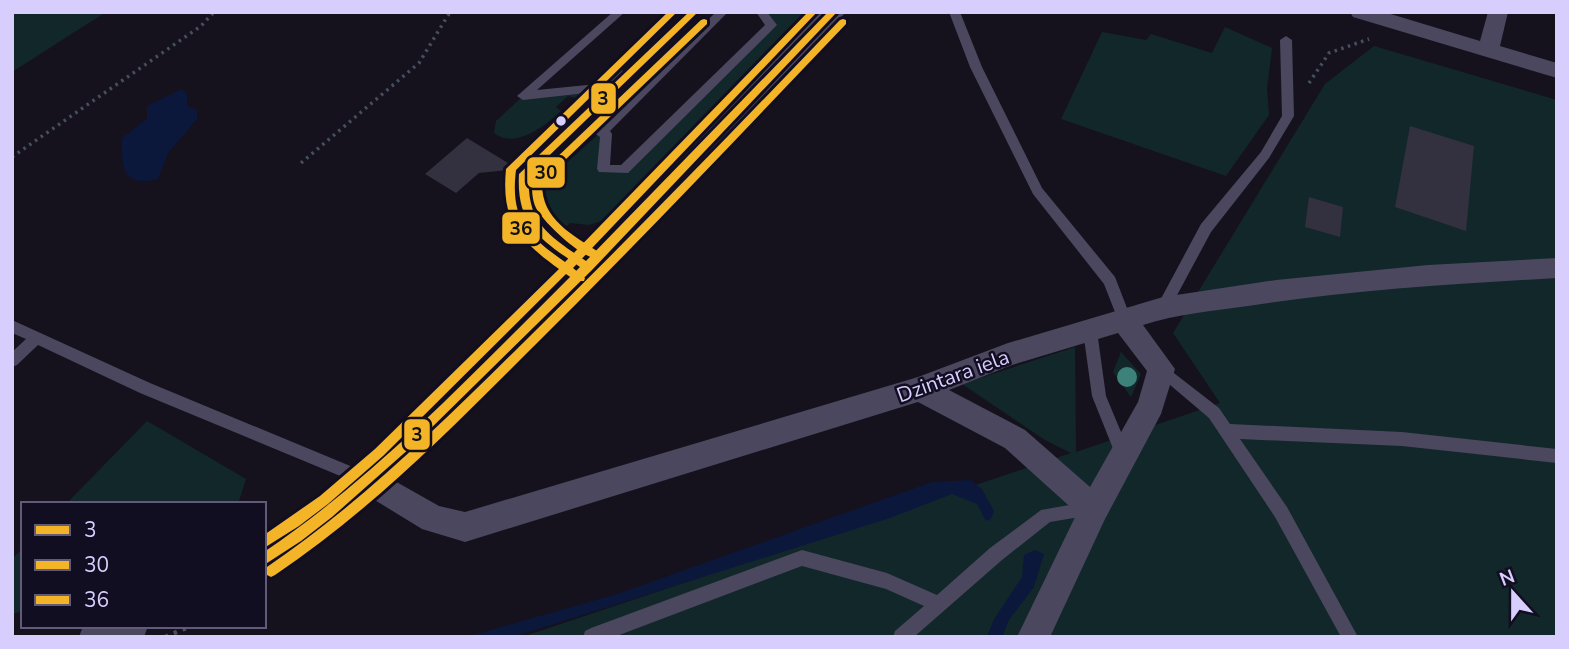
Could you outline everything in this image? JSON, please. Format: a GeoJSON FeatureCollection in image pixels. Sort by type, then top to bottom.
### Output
{"type":"FeatureCollection","features":[{"type":"Feature","properties":{"kind":"street"},"geometry":{"type":"LineString","coordinates":[[266,558],[296,540],[370,481],[588,267],[834,12]]}},
{"type":"Feature","properties":{"kind":"street"},"geometry":{"type":"LineString","coordinates":[[1360,12],[1557,71]]}},
{"type":"Feature","properties":{"kind":"street"},"geometry":{"type":"LineString","coordinates":[[1488,51],[1498,12]]}},
{"type":"Feature","properties":{"kind":"street","name":"Dzintara iela"},"geometry":{"type":"LineString","coordinates":[[370,481],[433,519],[465,527],[920,389],[1008,355],[1163,308],[1276,291],[1428,275],[1557,268]]}},
{"type":"Feature","properties":{"kind":"street"},"geometry":{"type":"LineString","coordinates":[[1032,637],[1094,509],[1151,405],[1161,369],[1148,348],[1125,321]]}},
{"type":"Feature","properties":{"kind":"street"},"geometry":{"type":"LineString","coordinates":[[920,389],[1015,439],[1094,509]]}},
{"type":"Feature","properties":{"kind":"street"},"geometry":{"type":"LineString","coordinates":[[99,637],[123,628]]}},
{"type":"Feature","properties":{"kind":"lane"},"geometry":{"type":"LineString","coordinates":[[620,12],[523,96],[600,88],[694,12]]}},
{"type":"Feature","properties":{"kind":"lane"},"geometry":{"type":"LineString","coordinates":[[588,267],[539,232],[530,221],[522,206],[520,190],[524,174],[649,49],[682,12]]}},
{"type":"Feature","properties":{"kind":"lane"},"geometry":{"type":"LineString","coordinates":[[723,12],[600,133],[606,134],[603,169],[624,170],[771,25],[761,12]]}},
{"type":"Feature","properties":{"kind":"lane"},"geometry":{"type":"LineString","coordinates":[[954,12],[976,67],[1037,191],[1110,281],[1125,321]]}},
{"type":"Feature","properties":{"kind":"lane"},"geometry":{"type":"LineString","coordinates":[[1163,308],[1206,228],[1265,155],[1287,116],[1286,40]]}},
{"type":"Feature","properties":{"kind":"lane"},"geometry":{"type":"LineString","coordinates":[[649,49],[674,60]]}},
{"type":"Feature","properties":{"kind":"lane"},"geometry":{"type":"LineString","coordinates":[[12,326],[145,388],[370,481]]}},
{"type":"Feature","properties":{"kind":"lane"},"geometry":{"type":"LineString","coordinates":[[1090,331],[1100,396],[1123,456]]}},
{"type":"Feature","properties":{"kind":"lane"},"geometry":{"type":"LineString","coordinates":[[12,361],[37,337]]}},
{"type":"Feature","properties":{"kind":"lane"},"geometry":{"type":"LineString","coordinates":[[1161,369],[1214,413],[1281,512],[1350,637]]}},
{"type":"Feature","properties":{"kind":"lane"},"geometry":{"type":"LineString","coordinates":[[1226,431],[1402,439],[1557,456]]}},
{"type":"Feature","properties":{"kind":"lane"},"geometry":{"type":"LineString","coordinates":[[901,637],[1047,515],[1094,509]]}},
{"type":"Feature","properties":{"kind":"lane"},"geometry":{"type":"LineString","coordinates":[[590,637],[802,558],[887,581],[939,604]]}},
{"type":"Feature","properties":{"kind":"path"},"geometry":{"type":"LineString","coordinates":[[12,158],[191,33],[214,12]]}},
{"type":"Feature","properties":{"kind":"path"},"geometry":{"type":"LineString","coordinates":[[301,163],[419,63],[450,12]]}},
{"type":"Feature","properties":{"kind":"path"},"geometry":{"type":"LineString","coordinates":[[1287,116],[1329,53],[1412,28]]}},
{"type":"Feature","properties":{"kind":"path"},"geometry":{"type":"LineString","coordinates":[[165,637],[186,628]]}},
{"type":"Feature","properties":{"kind":"green space"},"geometry":{"type":"Polygon","coordinates":[[[12,12],[106,12],[12,72],[12,12]]]}},
{"type":"Feature","properties":{"kind":"green space"},"geometry":{"type":"Polygon","coordinates":[[[761,12],[809,12],[608,219],[589,225],[570,223],[566,227],[547,215],[541,193],[556,172],[600,133],[604,169],[624,170],[770,25],[761,12]]]}},
{"type":"Feature","properties":{"kind":"green space"},"geometry":{"type":"Polygon","coordinates":[[[1225,27],[1272,48],[1267,89],[1269,115],[1226,176],[1061,119],[1102,32],[1146,40],[1151,34],[1212,53],[1225,27]]]}},
{"type":"Feature","properties":{"kind":"green space"},"geometry":{"type":"Polygon","coordinates":[[[1374,46],[1557,100],[1557,637],[522,637],[1071,453],[1045,440],[962,384],[1075,347],[1076,452],[1220,403],[1173,333],[1325,84],[1374,46]]]}},
{"type":"Feature","properties":{"kind":"green space"},"geometry":{"type":"Polygon","coordinates":[[[585,90],[576,98],[568,96],[556,107],[561,111],[530,134],[511,139],[494,133],[496,121],[523,96],[585,90]]]}},
{"type":"Feature","properties":{"kind":"green space"},"geometry":{"type":"Polygon","coordinates":[[[1121,352],[1141,374],[1131,397],[1113,372],[1121,352]]]}},
{"type":"Feature","properties":{"kind":"green space"},"geometry":{"type":"Polygon","coordinates":[[[147,421],[246,479],[239,502],[68,502],[147,421]]]}},
{"type":"Feature","properties":{"kind":"green space"},"geometry":{"type":"Polygon","coordinates":[[[21,550],[21,612],[12,614],[12,559],[21,550]]]}},
{"type":"Feature","properties":{"kind":"water"},"geometry":{"type":"Polygon","coordinates":[[[182,89],[187,93],[187,106],[197,110],[197,119],[168,153],[158,179],[146,181],[131,177],[123,166],[122,138],[147,119],[147,106],[182,89]]]}},
{"type":"Feature","properties":{"kind":"water"},"geometry":{"type":"Polygon","coordinates":[[[971,480],[982,489],[994,511],[991,519],[986,521],[977,504],[952,494],[890,518],[513,637],[466,637],[617,594],[932,482],[971,480]]]}},
{"type":"Feature","properties":{"kind":"water"},"geometry":{"type":"Polygon","coordinates":[[[1035,550],[1044,554],[1034,587],[1009,620],[1002,637],[987,637],[994,619],[1022,577],[1024,555],[1035,550]]]}},
{"type":"Feature","properties":{"kind":"building"},"geometry":{"type":"Polygon","coordinates":[[[1410,126],[1474,146],[1466,231],[1395,207],[1410,126]]]}},
{"type":"Feature","properties":{"kind":"building"},"geometry":{"type":"Polygon","coordinates":[[[467,138],[518,169],[479,173],[456,193],[425,174],[467,138]]]}},
{"type":"Feature","properties":{"kind":"building"},"geometry":{"type":"Polygon","coordinates":[[[1309,197],[1343,207],[1340,237],[1305,227],[1309,197]]]}},
{"type":"Feature","properties":{"kind":"transit line","name":"36"},"geometry":{"type":"LineString","coordinates":[[580,278],[537,246],[516,222],[509,189],[511,169],[673,12]]}},
{"type":"Feature","properties":{"kind":"transit line","name":"3"},"geometry":{"type":"LineString","coordinates":[[588,267],[550,240],[531,219],[523,192],[524,174],[694,12]]}},
{"type":"Feature","properties":{"kind":"transit line","name":"36"},"geometry":{"type":"LineString","coordinates":[[266,541],[324,500],[405,427],[609,225],[813,12]]}},
{"type":"Feature","properties":{"kind":"transit line","name":"3"},"geometry":{"type":"LineString","coordinates":[[266,558],[328,513],[415,436],[626,227],[833,12]]}},
{"type":"Feature","properties":{"kind":"transit line","name":"30"},"geometry":{"type":"LineString","coordinates":[[596,256],[564,234],[546,216],[540,206],[537,181],[704,22]]}},
{"type":"Feature","properties":{"kind":"transit line","name":"30"},"geometry":{"type":"LineString","coordinates":[[271,571],[304,549],[395,475],[550,324],[843,22]]}}]}
